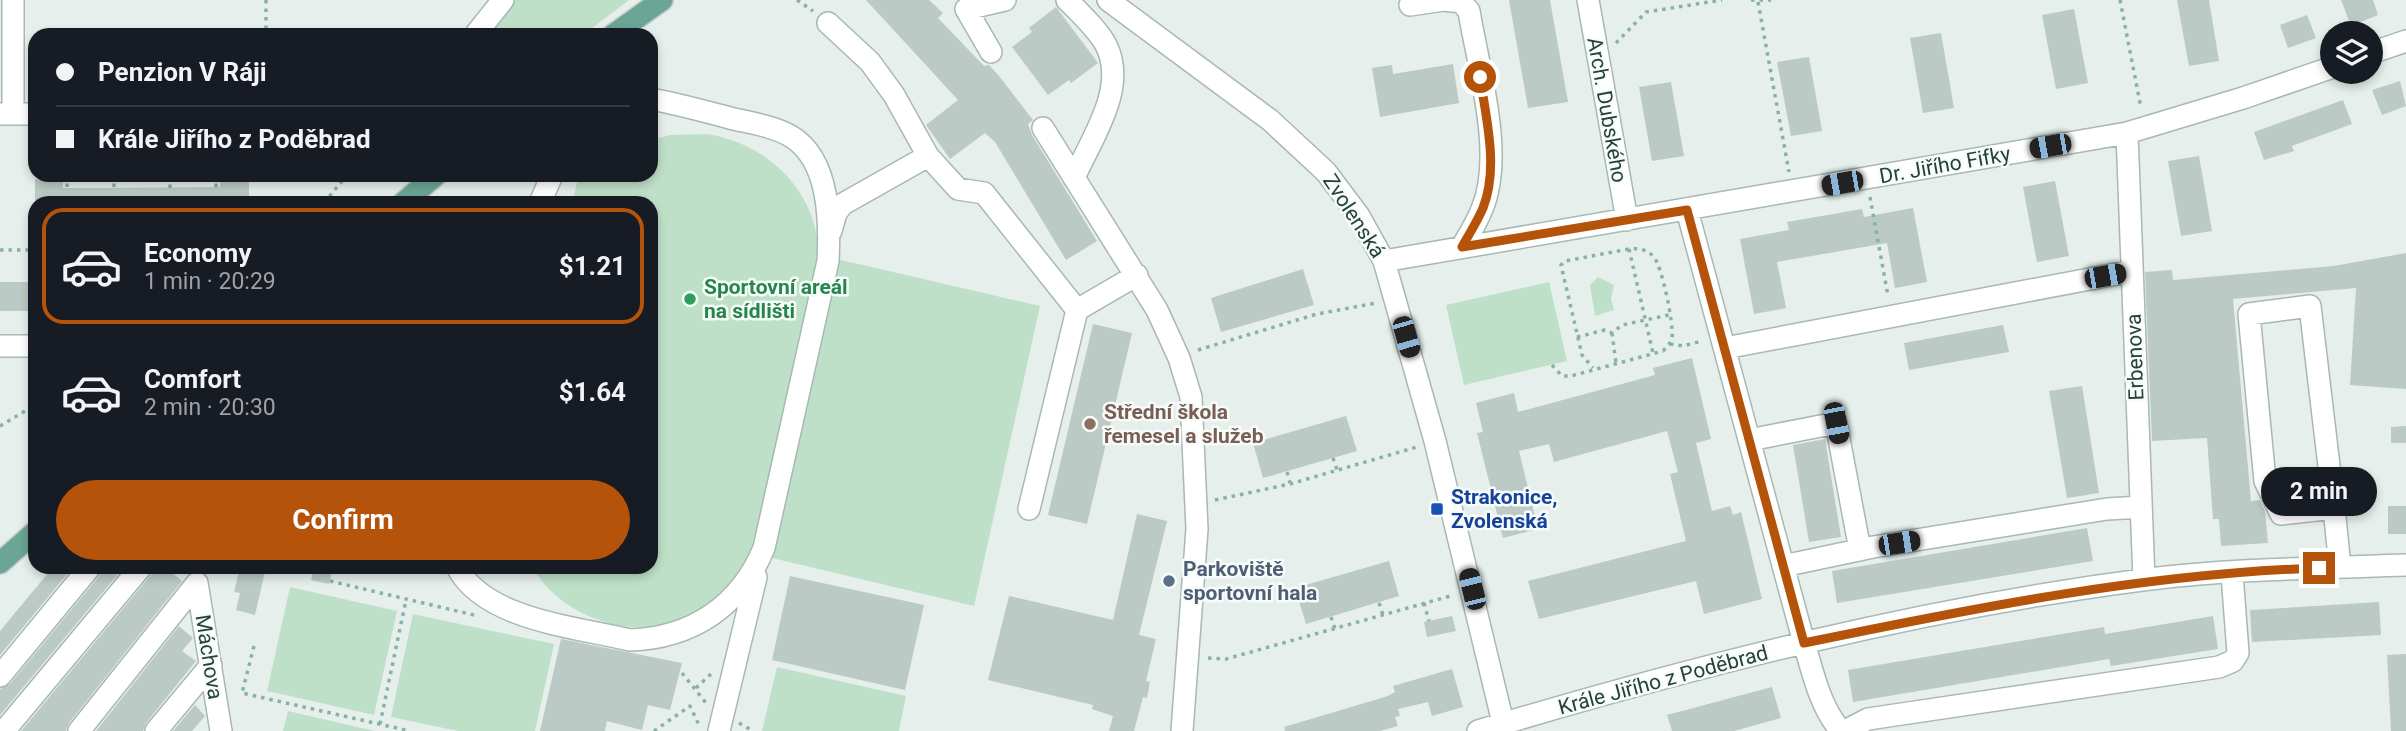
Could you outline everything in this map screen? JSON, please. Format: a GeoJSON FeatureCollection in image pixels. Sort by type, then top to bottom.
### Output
{"type":"FeatureCollection","features":[{"type":"Feature","properties":{"kind":"main road"},"geometry":{"type":"LineString","coordinates":[[623,28],[662,0]]}},
{"type":"Feature","properties":{"kind":"main road"},"geometry":{"type":"LineString","coordinates":[[411,196],[428,182]]}},
{"type":"Feature","properties":{"kind":"main road"},"geometry":{"type":"LineString","coordinates":[[0,563],[28,538]]}},
{"type":"Feature","properties":{"kind":"street"},"geometry":{"type":"LineString","coordinates":[[13,0],[6,114],[28,114]]}},
{"type":"Feature","properties":{"kind":"street"},"geometry":{"type":"LineString","coordinates":[[481,28],[503,0]]}},
{"type":"Feature","properties":{"kind":"street"},"geometry":{"type":"LineString","coordinates":[[991,52],[966,9],[1005,0]]}},
{"type":"Feature","properties":{"kind":"street"},"geometry":{"type":"LineString","coordinates":[[1067,0],[1105,44],[1111,60],[1112,76],[1111,94],[1074,178]]}},
{"type":"Feature","properties":{"kind":"street","name":"Zvolenská"},"geometry":{"type":"LineString","coordinates":[[1108,0],[1270,120],[1326,172],[1359,216],[1384,261],[1435,441],[1504,727]]}},
{"type":"Feature","properties":{"kind":"street"},"geometry":{"type":"LineString","coordinates":[[1410,5],[1444,0],[1461,2],[1469,11],[1490,144],[1489,180],[1483,207],[1462,247]]}},
{"type":"Feature","properties":{"kind":"street","name":"Arch. Dubského"},"geometry":{"type":"LineString","coordinates":[[1588,0],[1627,220]]}},
{"type":"Feature","properties":{"kind":"street"},"geometry":{"type":"LineString","coordinates":[[828,23],[870,62],[894,95],[929,156],[958,189],[984,193],[1077,310]]}},
{"type":"Feature","properties":{"kind":"street"},"geometry":{"type":"LineString","coordinates":[[2383,49],[2406,41]]}},
{"type":"Feature","properties":{"kind":"street","name":"Dr. Jiřího Fifky"},"geometry":{"type":"LineString","coordinates":[[1384,261],[1687,210],[2128,122],[2243,98],[2320,71]]}},
{"type":"Feature","properties":{"kind":"street"},"geometry":{"type":"LineString","coordinates":[[658,101],[768,127],[792,137],[808,152],[819,172],[830,236]]}},
{"type":"Feature","properties":{"kind":"street","name":"Erbenova"},"geometry":{"type":"LineString","coordinates":[[2128,122],[2144,580]]}},
{"type":"Feature","properties":{"kind":"street"},"geometry":{"type":"LineString","coordinates":[[1043,128],[1137,275],[1179,358],[1191,397],[1197,529],[1182,731]]}},
{"type":"Feature","properties":{"kind":"street"},"geometry":{"type":"LineString","coordinates":[[719,731],[735,652],[764,548],[828,261],[830,236],[836,213],[843,204],[929,156]]}},
{"type":"Feature","properties":{"kind":"street"},"geometry":{"type":"LineString","coordinates":[[1687,210],[1804,643],[1830,719],[1843,731],[1868,719],[2219,667],[2233,661],[2238,653],[2232,574]]}},
{"type":"Feature","properties":{"kind":"street"},"geometry":{"type":"LineString","coordinates":[[1723,342],[1892,316],[2132,271]]}},
{"type":"Feature","properties":{"kind":"street"},"geometry":{"type":"LineString","coordinates":[[1029,509],[1077,310],[1137,275]]}},
{"type":"Feature","properties":{"kind":"street"},"geometry":{"type":"LineString","coordinates":[[2334,508],[2281,514],[2266,481],[2249,314],[2310,306],[2334,508],[2340,567]]}},
{"type":"Feature","properties":{"kind":"street"},"geometry":{"type":"LineString","coordinates":[[0,346],[28,346]]}},
{"type":"Feature","properties":{"kind":"street"},"geometry":{"type":"LineString","coordinates":[[1749,440],[1836,423],[1860,550]]}},
{"type":"Feature","properties":{"kind":"street"},"geometry":{"type":"LineString","coordinates":[[1783,566],[1860,550],[2107,509],[2141,508]]}},
{"type":"Feature","properties":{"kind":"street"},"geometry":{"type":"LineString","coordinates":[[463,574],[477,592],[511,611],[630,640],[649,640],[691,627],[714,614],[744,587],[764,548]]}},
{"type":"Feature","properties":{"kind":"street","name":"Krále Jiřího z Poděbrad"},"geometry":{"type":"LineString","coordinates":[[1504,727],[1804,643],[2034,597],[2144,580],[2406,565]]}},
{"type":"Feature","properties":{"kind":"street"},"geometry":{"type":"LineString","coordinates":[[0,676],[84,574]]}},
{"type":"Feature","properties":{"kind":"street"},"geometry":{"type":"LineString","coordinates":[[4,731],[135,574]]}},
{"type":"Feature","properties":{"kind":"street","name":"Máchova"},"geometry":{"type":"LineString","coordinates":[[79,731],[197,583],[221,731]]}},
{"type":"Feature","properties":{"kind":"street"},"geometry":{"type":"LineString","coordinates":[[156,731],[211,665]]}},
{"type":"Feature","properties":{"kind":"street"},"geometry":{"type":"LineString","coordinates":[[1478,731],[1504,727]]}},
{"type":"Feature","properties":{"kind":"path"},"geometry":{"type":"LineString","coordinates":[[265,0],[266,28]]}},
{"type":"Feature","properties":{"kind":"path"},"geometry":{"type":"LineString","coordinates":[[1607,52],[1646,12],[1722,0]]}},
{"type":"Feature","properties":{"kind":"path"},"geometry":{"type":"LineString","coordinates":[[1751,0],[1771,0]]}},
{"type":"Feature","properties":{"kind":"path"},"geometry":{"type":"LineString","coordinates":[[2120,0],[2141,109]]}},
{"type":"Feature","properties":{"kind":"path"},"geometry":{"type":"LineString","coordinates":[[1758,2],[1789,176],[1801,174]]}},
{"type":"Feature","properties":{"kind":"path"},"geometry":{"type":"LineString","coordinates":[[2128,122],[2141,109],[2153,106]]}},
{"type":"Feature","properties":{"kind":"path"},"geometry":{"type":"LineString","coordinates":[[67,182],[67,189]]}},
{"type":"Feature","properties":{"kind":"path"},"geometry":{"type":"LineString","coordinates":[[114,182],[114,188]]}},
{"type":"Feature","properties":{"kind":"path"},"geometry":{"type":"LineString","coordinates":[[170,182],[170,188]]}},
{"type":"Feature","properties":{"kind":"path"},"geometry":{"type":"LineString","coordinates":[[216,182],[216,187]]}},
{"type":"Feature","properties":{"kind":"path"},"geometry":{"type":"LineString","coordinates":[[330,196],[341,182]]}},
{"type":"Feature","properties":{"kind":"path"},"geometry":{"type":"LineString","coordinates":[[1868,188],[1892,316]]}},
{"type":"Feature","properties":{"kind":"path"},"geometry":{"type":"LineString","coordinates":[[1552,365],[1562,376],[1653,354],[1663,351],[1670,344],[1669,315],[1655,258],[1639,248],[1565,261],[1561,265],[1581,355],[1593,368]]}},
{"type":"Feature","properties":{"kind":"path"},"geometry":{"type":"LineString","coordinates":[[0,250],[28,250]]}},
{"type":"Feature","properties":{"kind":"path"},"geometry":{"type":"LineString","coordinates":[[1629,250],[1653,354]]}},
{"type":"Feature","properties":{"kind":"path"},"geometry":{"type":"LineString","coordinates":[[1179,358],[1294,321],[1380,302],[1383,315],[1399,310]]}},
{"type":"Feature","properties":{"kind":"path"},"geometry":{"type":"LineString","coordinates":[[1291,313],[1294,321]]}},
{"type":"Feature","properties":{"kind":"path"},"geometry":{"type":"LineString","coordinates":[[1612,333],[1622,325],[1669,315]]}},
{"type":"Feature","properties":{"kind":"path"},"geometry":{"type":"LineString","coordinates":[[1245,326],[1248,334]]}},
{"type":"Feature","properties":{"kind":"path"},"geometry":{"type":"LineString","coordinates":[[1577,337],[1605,330],[1612,333]]}},
{"type":"Feature","properties":{"kind":"path"},"geometry":{"type":"LineString","coordinates":[[1612,333],[1616,363]]}},
{"type":"Feature","properties":{"kind":"path"},"geometry":{"type":"LineString","coordinates":[[1670,344],[1683,346],[1723,342]]}},
{"type":"Feature","properties":{"kind":"path"},"geometry":{"type":"LineString","coordinates":[[0,426],[28,409]]}},
{"type":"Feature","properties":{"kind":"path"},"geometry":{"type":"LineString","coordinates":[[1195,500],[1223,501],[1435,441]]}},
{"type":"Feature","properties":{"kind":"path"},"geometry":{"type":"LineString","coordinates":[[1333,458],[1337,470]]}},
{"type":"Feature","properties":{"kind":"path"},"geometry":{"type":"LineString","coordinates":[[1287,472],[1290,484]]}},
{"type":"Feature","properties":{"kind":"path"},"geometry":{"type":"LineString","coordinates":[[330,580],[484,618]]}},
{"type":"Feature","properties":{"kind":"path"},"geometry":{"type":"LineString","coordinates":[[1188,656],[1226,659],[1472,589]]}},
{"type":"Feature","properties":{"kind":"path"},"geometry":{"type":"LineString","coordinates":[[380,724],[406,600]]}},
{"type":"Feature","properties":{"kind":"path"},"geometry":{"type":"LineString","coordinates":[[1380,603],[1383,615]]}},
{"type":"Feature","properties":{"kind":"path"},"geometry":{"type":"LineString","coordinates":[[1424,603],[1429,621]]}},
{"type":"Feature","properties":{"kind":"path"},"geometry":{"type":"LineString","coordinates":[[1331,617],[1335,629]]}},
{"type":"Feature","properties":{"kind":"path"},"geometry":{"type":"LineString","coordinates":[[254,646],[242,694],[410,731]]}},
{"type":"Feature","properties":{"kind":"path"},"geometry":{"type":"LineString","coordinates":[[682,673],[696,688]]}},
{"type":"Feature","properties":{"kind":"path"},"geometry":{"type":"LineString","coordinates":[[654,731],[700,699]]}},
{"type":"Feature","properties":{"kind":"path"},"geometry":{"type":"LineString","coordinates":[[690,706],[703,731]]}},
{"type":"Feature","properties":{"kind":"green space"},"geometry":{"type":"Polygon","coordinates":[[[515,0],[629,0],[592,28],[492,28],[515,0]]]}},
{"type":"Feature","properties":{"kind":"green space"},"geometry":{"type":"Polygon","coordinates":[[[708,134],[732,140],[773,163],[790,179],[803,198],[818,242],[818,267],[756,546],[747,564],[720,599],[703,612],[681,622],[657,627],[633,627],[608,623],[586,615],[565,602],[546,586],[537,574],[658,574],[658,196],[574,196],[577,182],[658,182],[658,138],[670,135],[708,134]]]}},
{"type":"Feature","properties":{"kind":"green space"},"geometry":{"type":"Polygon","coordinates":[[[837,259],[1040,306],[974,606],[768,557],[837,259]]]}},
{"type":"Feature","properties":{"kind":"green space"},"geometry":{"type":"Polygon","coordinates":[[[1598,277],[1614,285],[1611,299],[1614,310],[1595,316],[1590,285],[1598,277]]]}},
{"type":"Feature","properties":{"kind":"green space"},"geometry":{"type":"Polygon","coordinates":[[[1549,282],[1567,361],[1464,385],[1446,305],[1549,282]]]}},
{"type":"Feature","properties":{"kind":"green space"},"geometry":{"type":"Polygon","coordinates":[[[290,587],[397,611],[374,715],[267,691],[290,587]]]}},
{"type":"Feature","properties":{"kind":"green space"},"geometry":{"type":"Polygon","coordinates":[[[413,614],[554,644],[535,731],[458,731],[391,717],[413,614]]]}},
{"type":"Feature","properties":{"kind":"green space"},"geometry":{"type":"Polygon","coordinates":[[[777,667],[906,696],[899,731],[762,731],[777,667]]]}},
{"type":"Feature","properties":{"kind":"green space"},"geometry":{"type":"Polygon","coordinates":[[[288,711],[375,731],[283,731],[288,711]]]}},
{"type":"Feature","properties":{"kind":"building"},"geometry":{"type":"Polygon","coordinates":[[[866,0],[929,0],[943,13],[938,18],[984,66],[989,65],[1033,120],[1028,124],[1032,135],[1097,241],[1066,260],[995,142],[985,133],[950,159],[926,125],[958,100],[866,0]]]}},
{"type":"Feature","properties":{"kind":"building"},"geometry":{"type":"Polygon","coordinates":[[[1509,0],[1550,0],[1568,102],[1528,108],[1509,0]]]}},
{"type":"Feature","properties":{"kind":"building"},"geometry":{"type":"Polygon","coordinates":[[[2177,0],[2209,0],[2219,61],[2189,66],[2177,0]]]}},
{"type":"Feature","properties":{"kind":"building"},"geometry":{"type":"Polygon","coordinates":[[[2341,0],[2373,0],[2378,15],[2363,21],[2349,21],[2341,0]]]}},
{"type":"Feature","properties":{"kind":"building"},"geometry":{"type":"Polygon","coordinates":[[[1056,7],[1098,63],[1071,83],[1069,80],[1048,95],[1012,47],[1032,32],[1029,28],[1056,7]]]}},
{"type":"Feature","properties":{"kind":"building"},"geometry":{"type":"Polygon","coordinates":[[[2074,9],[2088,83],[2056,89],[2042,15],[2074,9]]]}},
{"type":"Feature","properties":{"kind":"building"},"geometry":{"type":"Polygon","coordinates":[[[2307,15],[2316,38],[2288,48],[2280,25],[2307,15]]]}},
{"type":"Feature","properties":{"kind":"building"},"geometry":{"type":"Polygon","coordinates":[[[1941,33],[1954,108],[1923,113],[1910,38],[1941,33]]]}},
{"type":"Feature","properties":{"kind":"building"},"geometry":{"type":"Polygon","coordinates":[[[1809,57],[1822,131],[1791,136],[1777,62],[1809,57]]]}},
{"type":"Feature","properties":{"kind":"building"},"geometry":{"type":"Polygon","coordinates":[[[1453,64],[1459,103],[1380,117],[1372,68],[1392,65],[1393,74],[1453,64]]]}},
{"type":"Feature","properties":{"kind":"building"},"geometry":{"type":"Polygon","coordinates":[[[2400,81],[2406,106],[2382,115],[2372,90],[2400,81]]]}},
{"type":"Feature","properties":{"kind":"building"},"geometry":{"type":"Polygon","coordinates":[[[1671,82],[1684,156],[1652,161],[1639,87],[1671,82]]]}},
{"type":"Feature","properties":{"kind":"building"},"geometry":{"type":"Polygon","coordinates":[[[2343,100],[2352,124],[2292,146],[2294,151],[2264,160],[2254,132],[2343,100]]]}},
{"type":"Feature","properties":{"kind":"building"},"geometry":{"type":"Polygon","coordinates":[[[2199,156],[2212,231],[2181,236],[2168,161],[2199,156]]]}},
{"type":"Feature","properties":{"kind":"building"},"geometry":{"type":"Polygon","coordinates":[[[2055,181],[2069,256],[2037,262],[2023,187],[2055,181]]]}},
{"type":"Feature","properties":{"kind":"building"},"geometry":{"type":"Polygon","coordinates":[[[35,182],[63,182],[63,188],[220,187],[220,182],[249,182],[249,196],[35,196],[35,182]]]}},
{"type":"Feature","properties":{"kind":"building"},"geometry":{"type":"Polygon","coordinates":[[[1913,208],[1927,282],[1895,288],[1887,243],[1777,262],[1786,308],[1754,314],[1740,239],[1789,230],[1787,222],[1862,209],[1864,217],[1913,208]]]}},
{"type":"Feature","properties":{"kind":"building"},"geometry":{"type":"Polygon","coordinates":[[[2406,253],[2406,389],[2350,385],[2356,288],[2233,299],[2251,501],[2260,500],[2265,511],[2268,543],[2221,546],[2219,519],[2213,519],[2207,438],[2152,441],[2145,272],[2172,270],[2173,280],[2334,266],[2406,253]]]}},
{"type":"Feature","properties":{"kind":"building"},"geometry":{"type":"Polygon","coordinates":[[[1303,269],[1314,305],[1221,332],[1211,298],[1303,269]]]}},
{"type":"Feature","properties":{"kind":"building"},"geometry":{"type":"Polygon","coordinates":[[[0,282],[28,282],[28,311],[0,311],[0,282]]]}},
{"type":"Feature","properties":{"kind":"building","name":"Střední škola řemesel a služeb"},"geometry":{"type":"Polygon","coordinates":[[[1093,324],[1132,333],[1087,524],[1048,515],[1093,324]]]}},
{"type":"Feature","properties":{"kind":"building"},"geometry":{"type":"Polygon","coordinates":[[[2003,325],[2009,352],[1909,370],[1904,343],[2003,325]]]}},
{"type":"Feature","properties":{"kind":"building"},"geometry":{"type":"Polygon","coordinates":[[[1692,358],[1711,439],[1696,443],[1712,511],[1730,506],[1733,515],[1741,512],[1762,599],[1704,614],[1696,581],[1539,619],[1528,581],[1686,541],[1670,474],[1678,472],[1667,431],[1554,462],[1549,444],[1519,451],[1538,529],[1503,538],[1477,433],[1483,432],[1476,403],[1514,393],[1518,412],[1655,375],[1653,368],[1692,358]]]}},
{"type":"Feature","properties":{"kind":"building"},"geometry":{"type":"Polygon","coordinates":[[[2082,386],[2099,493],[2067,498],[2049,391],[2082,386]]]}},
{"type":"Feature","properties":{"kind":"building"},"geometry":{"type":"Polygon","coordinates":[[[1346,416],[1357,451],[1263,478],[1253,443],[1346,416]]]}},
{"type":"Feature","properties":{"kind":"building"},"geometry":{"type":"Polygon","coordinates":[[[2406,426],[2406,443],[2391,443],[2391,427],[2406,426]]]}},
{"type":"Feature","properties":{"kind":"building"},"geometry":{"type":"Polygon","coordinates":[[[1825,439],[1841,537],[1809,542],[1793,445],[1825,439]]]}},
{"type":"Feature","properties":{"kind":"building"},"geometry":{"type":"Polygon","coordinates":[[[2388,506],[2406,506],[2406,534],[2388,534],[2388,506]]]}},
{"type":"Feature","properties":{"kind":"building"},"geometry":{"type":"Polygon","coordinates":[[[1137,514],[1167,521],[1139,635],[1156,639],[1146,681],[1150,682],[1147,698],[1143,697],[1134,731],[1109,731],[1113,716],[1092,709],[1093,705],[988,680],[1009,596],[1113,620],[1137,514]]]}},
{"type":"Feature","properties":{"kind":"building"},"geometry":{"type":"Polygon","coordinates":[[[2087,528],[2093,561],[1837,603],[1832,571],[2087,528]]]}},
{"type":"Feature","properties":{"kind":"building"},"geometry":{"type":"Polygon","coordinates":[[[1389,561],[1399,596],[1306,624],[1295,588],[1389,561]]]}},
{"type":"Feature","properties":{"kind":"building"},"geometry":{"type":"Polygon","coordinates":[[[47,574],[67,574],[0,655],[0,631],[47,574]]]}},
{"type":"Feature","properties":{"kind":"building"},"geometry":{"type":"Polygon","coordinates":[[[118,574],[0,715],[0,689],[10,684],[100,575],[118,574]]]}},
{"type":"Feature","properties":{"kind":"building"},"geometry":{"type":"Polygon","coordinates":[[[174,574],[182,581],[69,723],[66,731],[21,731],[151,575],[174,574]]]}},
{"type":"Feature","properties":{"kind":"building"},"geometry":{"type":"Polygon","coordinates":[[[238,574],[264,574],[255,615],[236,610],[240,593],[234,592],[238,574]]]}},
{"type":"Feature","properties":{"kind":"building"},"geometry":{"type":"Polygon","coordinates":[[[312,574],[331,574],[329,584],[311,580],[312,574]]]}},
{"type":"Feature","properties":{"kind":"building"},"geometry":{"type":"Polygon","coordinates":[[[790,576],[924,605],[905,690],[772,660],[790,576]]]}},
{"type":"Feature","properties":{"kind":"building"},"geometry":{"type":"Polygon","coordinates":[[[2379,602],[2381,635],[2252,642],[2250,610],[2379,602]]]}},
{"type":"Feature","properties":{"kind":"building"},"geometry":{"type":"Polygon","coordinates":[[[1452,616],[1456,631],[1427,637],[1424,622],[1452,616]]]}},
{"type":"Feature","properties":{"kind":"building"},"geometry":{"type":"Polygon","coordinates":[[[2213,616],[2218,649],[2111,666],[2109,659],[1853,702],[1848,670],[2104,627],[2105,634],[2213,616]]]}},
{"type":"Feature","properties":{"kind":"building"},"geometry":{"type":"Polygon","coordinates":[[[179,626],[193,638],[182,651],[196,661],[146,723],[143,731],[96,731],[179,626]]]}},
{"type":"Feature","properties":{"kind":"building"},"geometry":{"type":"Polygon","coordinates":[[[561,639],[682,663],[670,710],[648,705],[642,730],[607,721],[605,731],[540,731],[561,639]]]}},
{"type":"Feature","properties":{"kind":"building"},"geometry":{"type":"Polygon","coordinates":[[[2406,654],[2406,731],[2391,731],[2387,655],[2406,654]]]}},
{"type":"Feature","properties":{"kind":"building"},"geometry":{"type":"Polygon","coordinates":[[[1452,669],[1463,707],[1432,716],[1428,702],[1398,709],[1400,716],[1395,717],[1398,726],[1380,731],[1285,731],[1284,727],[1388,696],[1395,692],[1393,686],[1452,669]]]}},
{"type":"Feature","properties":{"kind":"building"},"geometry":{"type":"Polygon","coordinates":[[[1772,687],[1781,718],[1734,731],[1672,731],[1667,715],[1772,687]]]}},
{"type":"Feature","properties":{"kind":"building"},"geometry":{"type":"Polygon","coordinates":[[[195,705],[205,716],[192,731],[173,731],[195,705]]]}},
{"type":"Feature","properties":{"kind":"place","name":"Sportovní areál na sídlišti"},"geometry":{"type":"Point","coordinates":[690,299]}},
{"type":"Feature","properties":{"kind":"place","name":"Střední škola řemesel a služeb"},"geometry":{"type":"Point","coordinates":[1090,424]}},
{"type":"Feature","properties":{"kind":"place","name":"Strakonice, Zvolenská"},"geometry":{"type":"Point","coordinates":[1437,509]}},
{"type":"Feature","properties":{"kind":"place","name":"Parkoviště sportovní hala"},"geometry":{"type":"Point","coordinates":[1169,581]}},
{"type":"Feature","properties":{"kind":"route"},"geometry":{"type":"LineString","coordinates":[[1480,77],[1490,144],[1489,180],[1483,207],[1462,247],[1687,210],[1804,643],[2034,597],[2144,580],[2319,568]]}}]}
